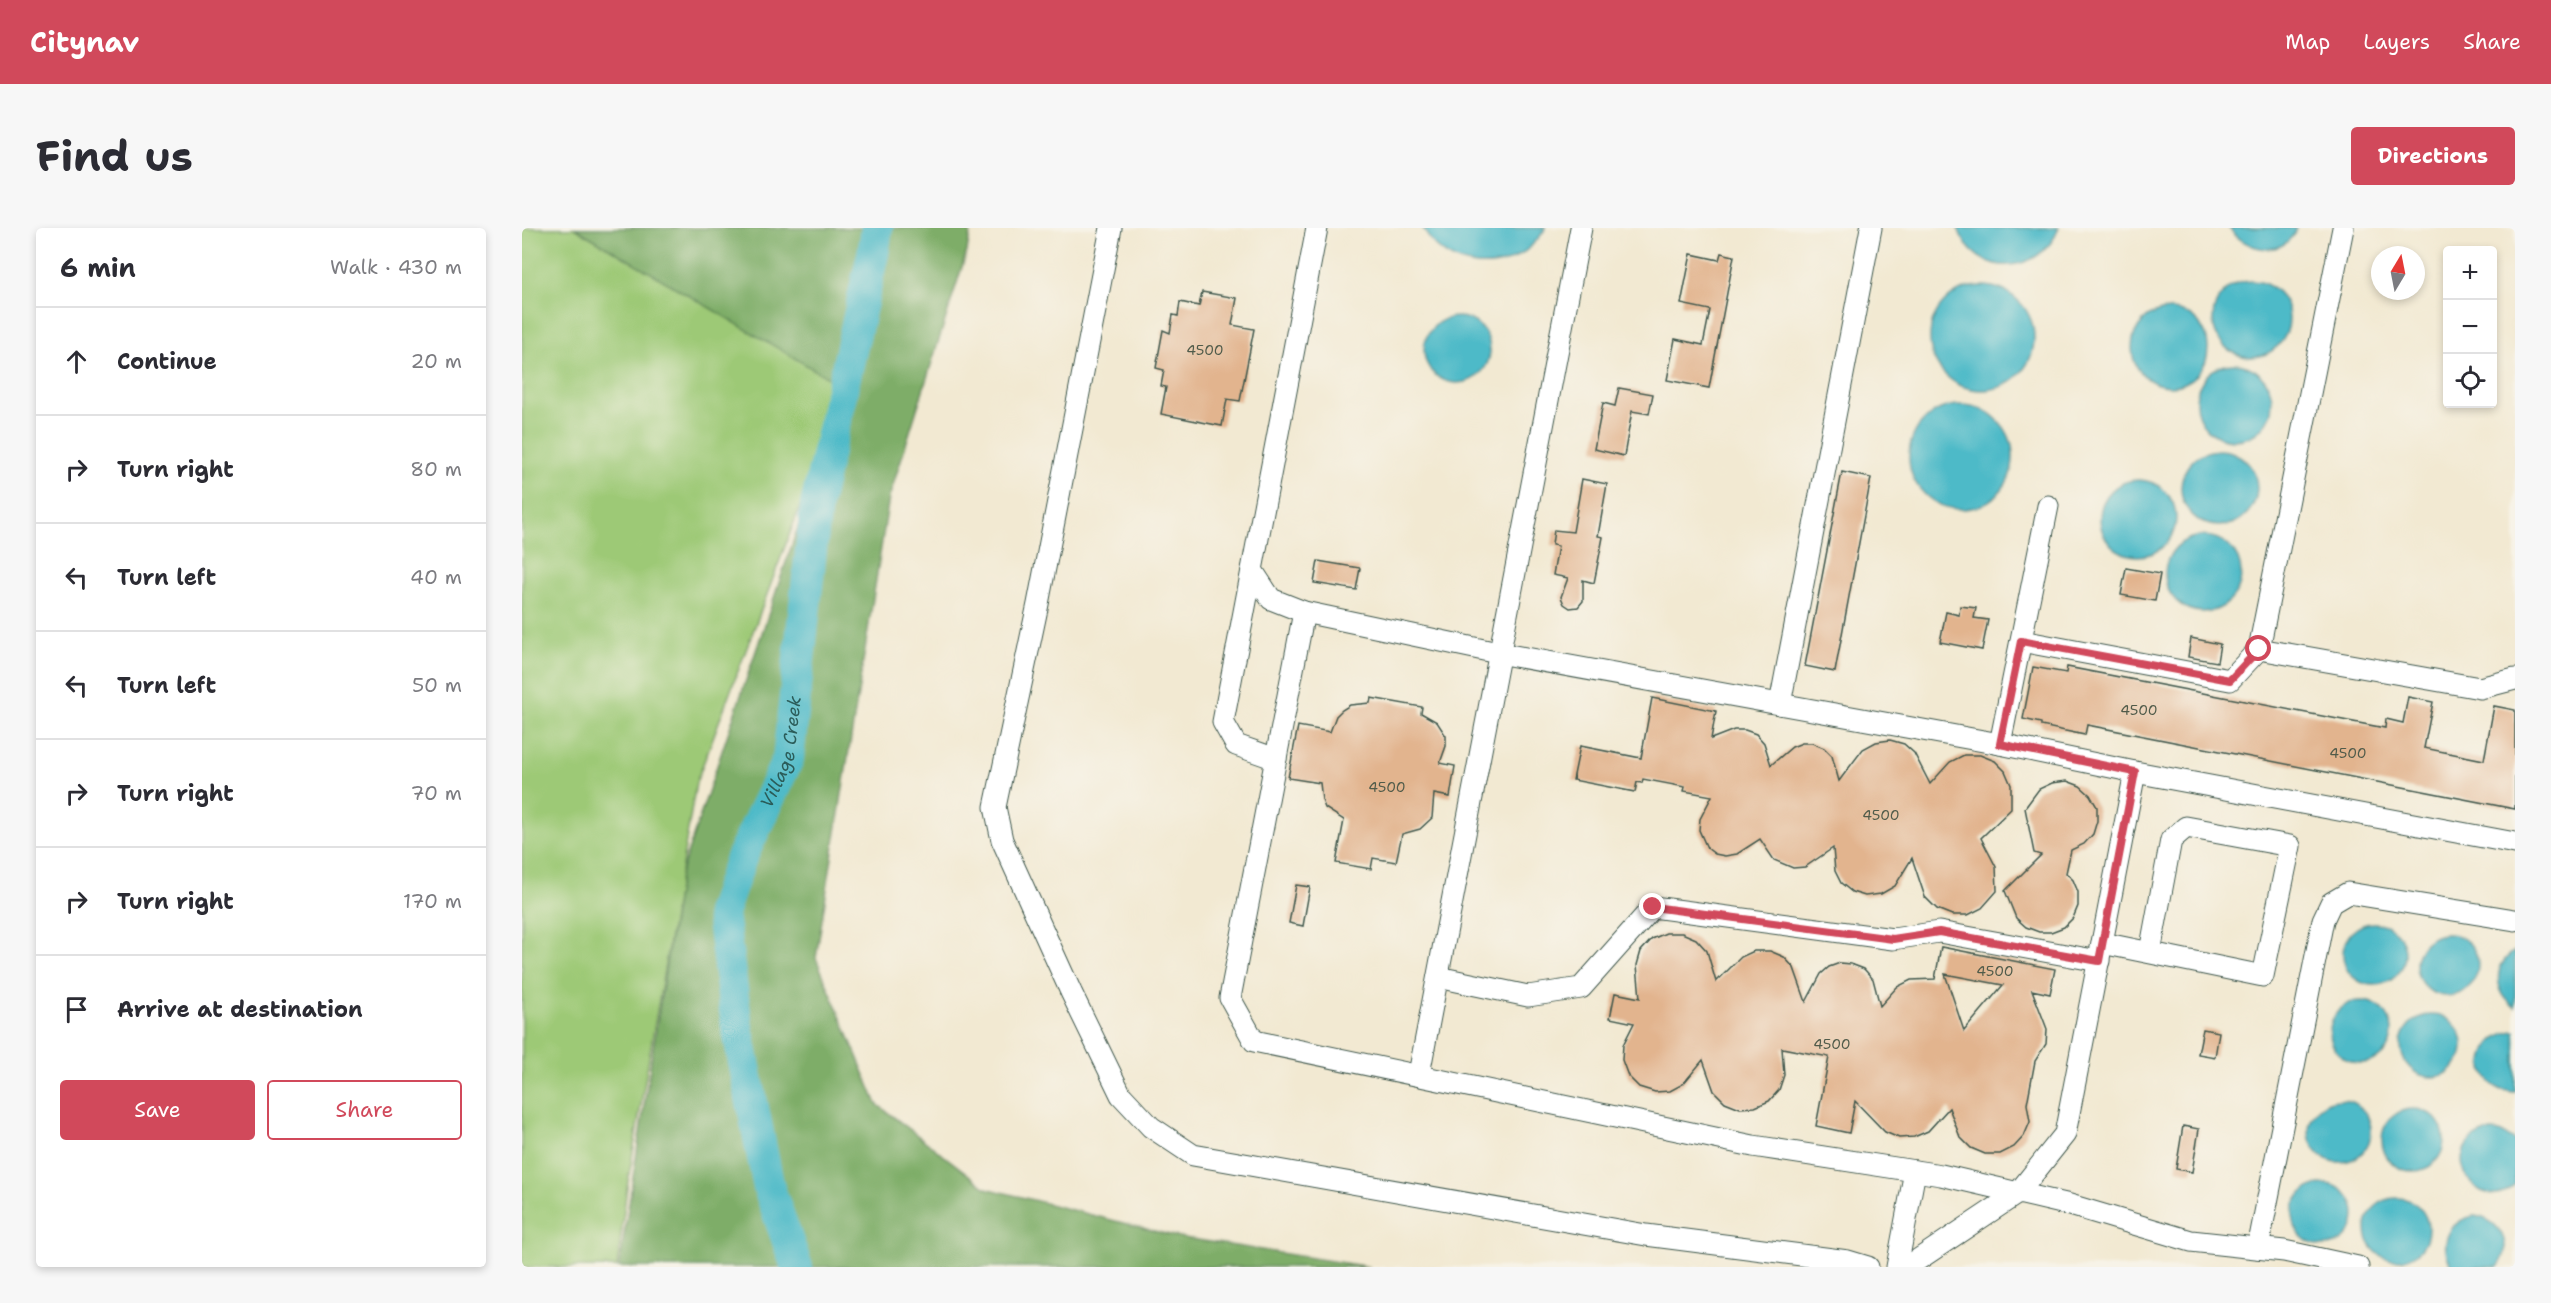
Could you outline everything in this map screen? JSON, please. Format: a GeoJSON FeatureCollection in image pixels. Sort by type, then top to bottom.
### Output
{"type":"FeatureCollection","features":[{"type":"Feature","properties":{"kind":"lane"},"geometry":{"type":"LineString","coordinates":[[1111,228],[1038,604],[995,807],[1002,840],[1121,1095],[1151,1127],[1193,1155],[1646,1235],[1848,1261],[1868,1267]]}},
{"type":"Feature","properties":{"kind":"lane"},"geometry":{"type":"LineString","coordinates":[[1276,759],[1236,745],[1222,722],[1317,228]]}},
{"type":"Feature","properties":{"kind":"lane"},"geometry":{"type":"LineString","coordinates":[[1419,1074],[1581,228]]}},
{"type":"Feature","properties":{"kind":"lane"},"geometry":{"type":"LineString","coordinates":[[1779,704],[1870,228]]}},
{"type":"Feature","properties":{"kind":"lane"},"geometry":{"type":"LineString","coordinates":[[2021,641],[2230,680],[2259,649],[2343,228]]}},
{"type":"Feature","properties":{"kind":"lane"},"geometry":{"type":"LineString","coordinates":[[2000,744],[2048,506]]}},
{"type":"Feature","properties":{"kind":"lane"},"geometry":{"type":"LineString","coordinates":[[1252,570],[1271,599],[1304,612],[1498,653],[2000,744],[2135,772],[2515,843]]}},
{"type":"Feature","properties":{"kind":"lane"},"geometry":{"type":"LineString","coordinates":[[1304,612],[1230,998],[1254,1041],[1754,1146],[1915,1171],[2070,1204],[2192,1241],[2284,1251],[2358,1267]]}},
{"type":"Feature","properties":{"kind":"lane"},"geometry":{"type":"LineString","coordinates":[[2259,649],[2480,688],[2515,679]]}},
{"type":"Feature","properties":{"kind":"lane"},"geometry":{"type":"LineString","coordinates":[[1907,1267],[2018,1193],[2065,1134],[2135,772]]}},
{"type":"Feature","properties":{"kind":"lane"},"geometry":{"type":"LineString","coordinates":[[1437,977],[1528,996],[1581,988],[1653,907],[1893,939],[1939,932],[2101,952],[2150,952],[2263,976],[2290,846],[2186,827],[2171,840],[2150,952]]}},
{"type":"Feature","properties":{"kind":"lane"},"geometry":{"type":"LineString","coordinates":[[2258,1248],[2323,920],[2331,903],[2348,893],[2515,920]]}},
{"type":"Feature","properties":{"kind":"lane"},"geometry":{"type":"LineString","coordinates":[[1897,1267],[1915,1171]]}},
{"type":"Feature","properties":{"kind":"green space"},"geometry":{"type":"Polygon","coordinates":[[[522,228],[575,228],[845,387],[696,783],[627,1187],[617,1267],[522,1267],[522,228]]]}},
{"type":"Feature","properties":{"kind":"green space"},"geometry":{"type":"Polygon","coordinates":[[[575,228],[971,228],[967,251],[889,498],[816,958],[877,1104],[986,1188],[1178,1237],[1370,1267],[619,1267],[680,875],[845,388],[575,228]]]}},
{"type":"Feature","properties":{"kind":"water"},"geometry":{"type":"Polygon","coordinates":[[[1423,228],[1545,228],[1539,238],[1521,254],[1491,265],[1475,265],[1459,261],[1445,253],[1423,228]]]}},
{"type":"Feature","properties":{"kind":"water"},"geometry":{"type":"Polygon","coordinates":[[[1958,228],[2059,228],[2050,244],[2038,255],[2023,263],[2008,265],[1992,263],[1978,256],[1966,245],[1958,228]]]}},
{"type":"Feature","properties":{"kind":"water"},"geometry":{"type":"Polygon","coordinates":[[[2229,228],[2297,228],[2283,245],[2264,249],[2245,242],[2229,228]]]}},
{"type":"Feature","properties":{"kind":"water"},"geometry":{"type":"Polygon","coordinates":[[[2251,281],[2266,284],[2278,292],[2286,304],[2289,319],[2286,334],[2278,346],[2266,354],[2251,357],[2236,354],[2224,346],[2216,334],[2213,319],[2216,304],[2224,292],[2236,284],[2251,281]]]}},
{"type":"Feature","properties":{"kind":"water"},"geometry":{"type":"Polygon","coordinates":[[[1982,286],[2002,290],[2019,301],[2030,318],[2034,338],[2030,358],[2019,375],[2002,386],[1982,390],[1962,386],[1945,375],[1934,358],[1930,338],[1934,318],[1945,301],[1962,290],[1982,286]]]}},
{"type":"Feature","properties":{"kind":"water"},"geometry":{"type":"Polygon","coordinates":[[[2170,310],[2185,313],[2197,321],[2205,333],[2208,348],[2205,363],[2197,375],[2185,383],[2170,386],[2155,383],[2143,375],[2135,363],[2132,348],[2135,333],[2143,321],[2155,313],[2170,310]]]}},
{"type":"Feature","properties":{"kind":"water"},"geometry":{"type":"Polygon","coordinates":[[[1450,317],[1464,317],[1476,322],[1485,331],[1490,350],[1488,363],[1481,374],[1464,383],[1450,383],[1438,378],[1429,369],[1424,357],[1424,343],[1429,331],[1438,322],[1450,317]]]}},
{"type":"Feature","properties":{"kind":"water"},"geometry":{"type":"Polygon","coordinates":[[[2234,364],[2249,367],[2261,375],[2269,387],[2272,402],[2269,417],[2261,429],[2249,437],[2234,440],[2219,437],[2207,429],[2199,417],[2196,402],[2199,387],[2207,375],[2219,367],[2234,364]]]}},
{"type":"Feature","properties":{"kind":"water"},"geometry":{"type":"Polygon","coordinates":[[[1961,405],[1981,409],[1998,420],[2009,437],[2013,457],[2009,477],[1998,494],[1981,505],[1961,509],[1941,505],[1924,494],[1913,477],[1909,457],[1913,437],[1924,420],[1941,409],[1961,405]]]}},
{"type":"Feature","properties":{"kind":"water"},"geometry":{"type":"Polygon","coordinates":[[[2219,450],[2234,453],[2246,461],[2254,473],[2257,488],[2254,503],[2246,515],[2234,523],[2219,526],[2204,523],[2192,515],[2184,503],[2181,488],[2184,473],[2192,461],[2204,453],[2219,450]]]}},
{"type":"Feature","properties":{"kind":"water"},"geometry":{"type":"Polygon","coordinates":[[[2138,480],[2153,483],[2165,491],[2173,503],[2176,518],[2173,533],[2165,545],[2153,553],[2138,556],[2123,553],[2111,545],[2103,533],[2100,518],[2103,503],[2111,491],[2123,483],[2138,480]]]}},
{"type":"Feature","properties":{"kind":"water"},"geometry":{"type":"Polygon","coordinates":[[[2203,536],[2218,539],[2230,547],[2238,559],[2241,574],[2238,589],[2230,601],[2218,609],[2203,612],[2188,609],[2176,601],[2168,589],[2165,574],[2168,559],[2176,547],[2188,539],[2203,536]]]}},
{"type":"Feature","properties":{"kind":"water"},"geometry":{"type":"Polygon","coordinates":[[[2374,923],[2391,928],[2396,932],[2400,937],[2405,954],[2400,971],[2396,976],[2391,980],[2374,985],[2357,980],[2352,976],[2348,971],[2343,954],[2348,937],[2352,932],[2357,928],[2374,923]]]}},
{"type":"Feature","properties":{"kind":"water"},"geometry":{"type":"Polygon","coordinates":[[[2447,934],[2464,939],[2469,943],[2473,948],[2478,965],[2473,982],[2469,987],[2464,991],[2447,996],[2430,991],[2425,987],[2421,982],[2416,965],[2421,948],[2425,943],[2430,939],[2447,934]]]}},
{"type":"Feature","properties":{"kind":"water"},"geometry":{"type":"Polygon","coordinates":[[[2515,951],[2515,1007],[2503,994],[2498,979],[2502,964],[2515,951]]]}},
{"type":"Feature","properties":{"kind":"water"},"geometry":{"type":"Polygon","coordinates":[[[2361,1001],[2378,1006],[2383,1010],[2387,1015],[2392,1032],[2387,1049],[2383,1054],[2378,1058],[2361,1063],[2344,1058],[2339,1054],[2335,1049],[2330,1032],[2335,1015],[2339,1010],[2344,1006],[2361,1001]]]}},
{"type":"Feature","properties":{"kind":"water"},"geometry":{"type":"Polygon","coordinates":[[[2432,1015],[2454,1024],[2463,1046],[2454,1068],[2432,1077],[2410,1068],[2401,1046],[2410,1024],[2432,1015]]]}},
{"type":"Feature","properties":{"kind":"water"},"geometry":{"type":"Polygon","coordinates":[[[2515,1031],[2514,1092],[2502,1090],[2490,1083],[2483,1065],[2488,1047],[2495,1039],[2504,1033],[2515,1031]]]}},
{"type":"Feature","properties":{"kind":"water"},"geometry":{"type":"Polygon","coordinates":[[[2340,1100],[2357,1105],[2362,1109],[2366,1114],[2371,1131],[2366,1148],[2362,1153],[2357,1157],[2340,1162],[2323,1157],[2318,1153],[2314,1148],[2309,1131],[2314,1114],[2318,1109],[2323,1105],[2340,1100]]]}},
{"type":"Feature","properties":{"kind":"water"},"geometry":{"type":"Polygon","coordinates":[[[2413,1109],[2435,1118],[2444,1140],[2435,1162],[2413,1171],[2391,1162],[2382,1140],[2391,1118],[2413,1109]]]}},
{"type":"Feature","properties":{"kind":"water"},"geometry":{"type":"Polygon","coordinates":[[[2491,1131],[2500,1132],[2515,1141],[2515,1184],[2501,1193],[2487,1193],[2476,1187],[2467,1177],[2462,1164],[2464,1150],[2473,1139],[2491,1131]]]}},
{"type":"Feature","properties":{"kind":"water"},"geometry":{"type":"Polygon","coordinates":[[[2324,1184],[2341,1189],[2346,1193],[2350,1198],[2355,1215],[2350,1232],[2346,1237],[2341,1241],[2324,1246],[2307,1241],[2302,1237],[2298,1232],[2293,1215],[2298,1198],[2302,1193],[2307,1189],[2324,1184]]]}},
{"type":"Feature","properties":{"kind":"water"},"geometry":{"type":"Polygon","coordinates":[[[2397,1198],[2414,1203],[2419,1207],[2423,1212],[2428,1229],[2423,1246],[2419,1251],[2414,1255],[2397,1260],[2380,1255],[2375,1251],[2371,1246],[2366,1229],[2371,1212],[2375,1207],[2380,1203],[2397,1198]]]}},
{"type":"Feature","properties":{"kind":"water"},"geometry":{"type":"Polygon","coordinates":[[[2474,1216],[2491,1222],[2502,1234],[2505,1250],[2498,1267],[2453,1267],[2448,1258],[2446,1242],[2452,1228],[2474,1216]]]}},
{"type":"Feature","properties":{"kind":"building"},"geometry":{"type":"Polygon","coordinates":[[[1721,253],[1734,256],[1709,388],[1667,380],[1675,339],[1703,345],[1710,310],[1681,304],[1691,254],[1719,260],[1721,253]]]}},
{"type":"Feature","properties":{"kind":"building"},"geometry":{"type":"Polygon","coordinates":[[[1202,292],[1237,298],[1232,325],[1254,329],[1240,401],[1227,399],[1222,426],[1161,414],[1166,387],[1161,386],[1164,370],[1156,368],[1163,330],[1170,333],[1173,315],[1178,316],[1180,302],[1199,306],[1202,292]]]}},
{"type":"Feature","properties":{"kind":"building"},"geometry":{"type":"Polygon","coordinates":[[[1619,388],[1653,394],[1649,414],[1632,411],[1624,456],[1594,449],[1603,403],[1615,406],[1619,388]]]}},
{"type":"Feature","properties":{"kind":"building"},"geometry":{"type":"Polygon","coordinates":[[[1842,472],[1871,478],[1835,672],[1805,666],[1842,472]]]}},
{"type":"Feature","properties":{"kind":"building"},"geometry":{"type":"Polygon","coordinates":[[[1582,479],[1607,484],[1598,536],[1603,537],[1594,583],[1583,580],[1583,601],[1578,607],[1570,608],[1564,604],[1561,597],[1568,578],[1553,575],[1558,546],[1552,545],[1554,530],[1573,532],[1582,479]]]}},
{"type":"Feature","properties":{"kind":"building"},"geometry":{"type":"Polygon","coordinates":[[[1318,561],[1360,568],[1356,590],[1314,583],[1318,561]]]}},
{"type":"Feature","properties":{"kind":"building"},"geometry":{"type":"Polygon","coordinates":[[[2126,568],[2160,574],[2155,601],[2121,595],[2126,568]]]}},
{"type":"Feature","properties":{"kind":"building"},"geometry":{"type":"Polygon","coordinates":[[[1960,606],[1976,608],[1974,618],[1988,620],[1982,650],[1940,642],[1946,612],[1959,615],[1960,606]]]}},
{"type":"Feature","properties":{"kind":"building"},"geometry":{"type":"Polygon","coordinates":[[[2191,638],[2220,644],[2217,662],[2188,657],[2191,638]]]}},
{"type":"Feature","properties":{"kind":"building"},"geometry":{"type":"Polygon","coordinates":[[[2033,667],[2066,673],[2067,667],[2385,728],[2386,719],[2403,723],[2408,697],[2433,702],[2424,748],[2484,760],[2494,706],[2515,710],[2515,809],[2087,725],[2085,735],[2041,726],[2041,723],[2023,719],[2033,667]]]}},
{"type":"Feature","properties":{"kind":"building"},"geometry":{"type":"Polygon","coordinates":[[[1371,698],[1422,707],[1421,713],[1437,722],[1446,736],[1446,746],[1440,763],[1455,766],[1450,797],[1434,794],[1432,818],[1420,829],[1402,834],[1396,862],[1373,858],[1371,869],[1336,863],[1344,820],[1325,808],[1320,783],[1288,778],[1298,726],[1330,732],[1336,716],[1342,710],[1350,705],[1370,703],[1371,698]]]}},
{"type":"Feature","properties":{"kind":"building"},"geometry":{"type":"Polygon","coordinates":[[[1652,698],[1716,711],[1711,739],[1734,730],[1745,730],[1756,734],[1764,743],[1771,765],[1792,747],[1802,743],[1812,743],[1824,748],[1832,756],[1839,781],[1863,749],[1876,742],[1890,740],[1904,744],[1914,753],[1930,784],[1950,762],[1964,755],[1980,755],[1995,761],[2005,771],[2011,785],[2011,809],[1981,838],[1996,867],[1997,891],[1982,908],[1968,915],[1952,915],[1937,909],[1925,897],[1912,858],[1895,886],[1881,894],[1865,896],[1852,892],[1841,883],[1835,871],[1833,848],[1805,867],[1793,868],[1774,860],[1760,839],[1737,854],[1725,856],[1715,854],[1707,848],[1699,830],[1700,819],[1712,796],[1684,791],[1685,787],[1643,779],[1642,783],[1637,782],[1635,792],[1573,780],[1580,746],[1641,758],[1652,698]]]}},
{"type":"Feature","properties":{"kind":"building"},"geometry":{"type":"Polygon","coordinates":[[[2067,781],[2080,786],[2090,795],[2097,807],[2097,821],[2093,834],[2084,844],[2071,850],[2066,873],[2073,880],[2078,892],[2078,906],[2073,918],[2064,927],[2051,932],[2039,932],[2026,927],[2016,918],[2005,891],[2041,855],[2034,853],[2025,808],[2039,789],[2052,783],[2067,781]]]}},
{"type":"Feature","properties":{"kind":"building"},"geometry":{"type":"Polygon","coordinates":[[[1296,885],[1310,887],[1303,926],[1289,923],[1296,885]]]}},
{"type":"Feature","properties":{"kind":"building"},"geometry":{"type":"Polygon","coordinates":[[[1666,933],[1682,933],[1696,939],[1707,951],[1716,982],[1741,957],[1754,951],[1770,951],[1784,957],[1794,968],[1806,1002],[1821,974],[1829,967],[1840,963],[1864,969],[1873,979],[1880,1006],[1897,987],[1911,980],[1935,979],[1941,947],[2055,969],[2050,994],[2032,990],[2047,1029],[2046,1044],[2035,1061],[2027,1104],[2030,1122],[2024,1136],[2014,1147],[2000,1154],[1985,1154],[1971,1148],[1960,1137],[1949,1108],[1928,1131],[1914,1137],[1899,1138],[1885,1132],[1855,1101],[1849,1133],[1816,1126],[1829,1057],[1782,1048],[1784,1075],[1779,1090],[1769,1101],[1755,1107],[1740,1108],[1725,1102],[1714,1091],[1703,1060],[1683,1084],[1670,1091],[1655,1092],[1639,1087],[1628,1076],[1622,1060],[1623,1045],[1634,1023],[1610,1018],[1615,993],[1640,998],[1637,965],[1641,951],[1652,939],[1666,933]],[[1945,974],[1964,1031],[2003,985],[1945,974]]]}},
{"type":"Feature","properties":{"kind":"building"},"geometry":{"type":"Polygon","coordinates":[[[2203,1029],[2219,1032],[2215,1057],[2198,1054],[2203,1029]]]}},
{"type":"Feature","properties":{"kind":"building"},"geometry":{"type":"Polygon","coordinates":[[[2183,1126],[2199,1129],[2192,1172],[2176,1169],[2183,1126]]]}},
{"type":"Feature","properties":{"kind":"waterway","name":"Village Creek"},"geometry":{"type":"LineString","coordinates":[[797,1267],[769,1188],[737,1027],[722,913],[741,858],[788,759],[816,505],[877,228]]}},
{"type":"Feature","properties":{"kind":"route"},"geometry":{"type":"LineString","coordinates":[[1653,907],[1893,939],[1939,932],[2099,961],[2135,772],[2000,744],[2021,641],[2230,680],[2259,649]]}}]}
